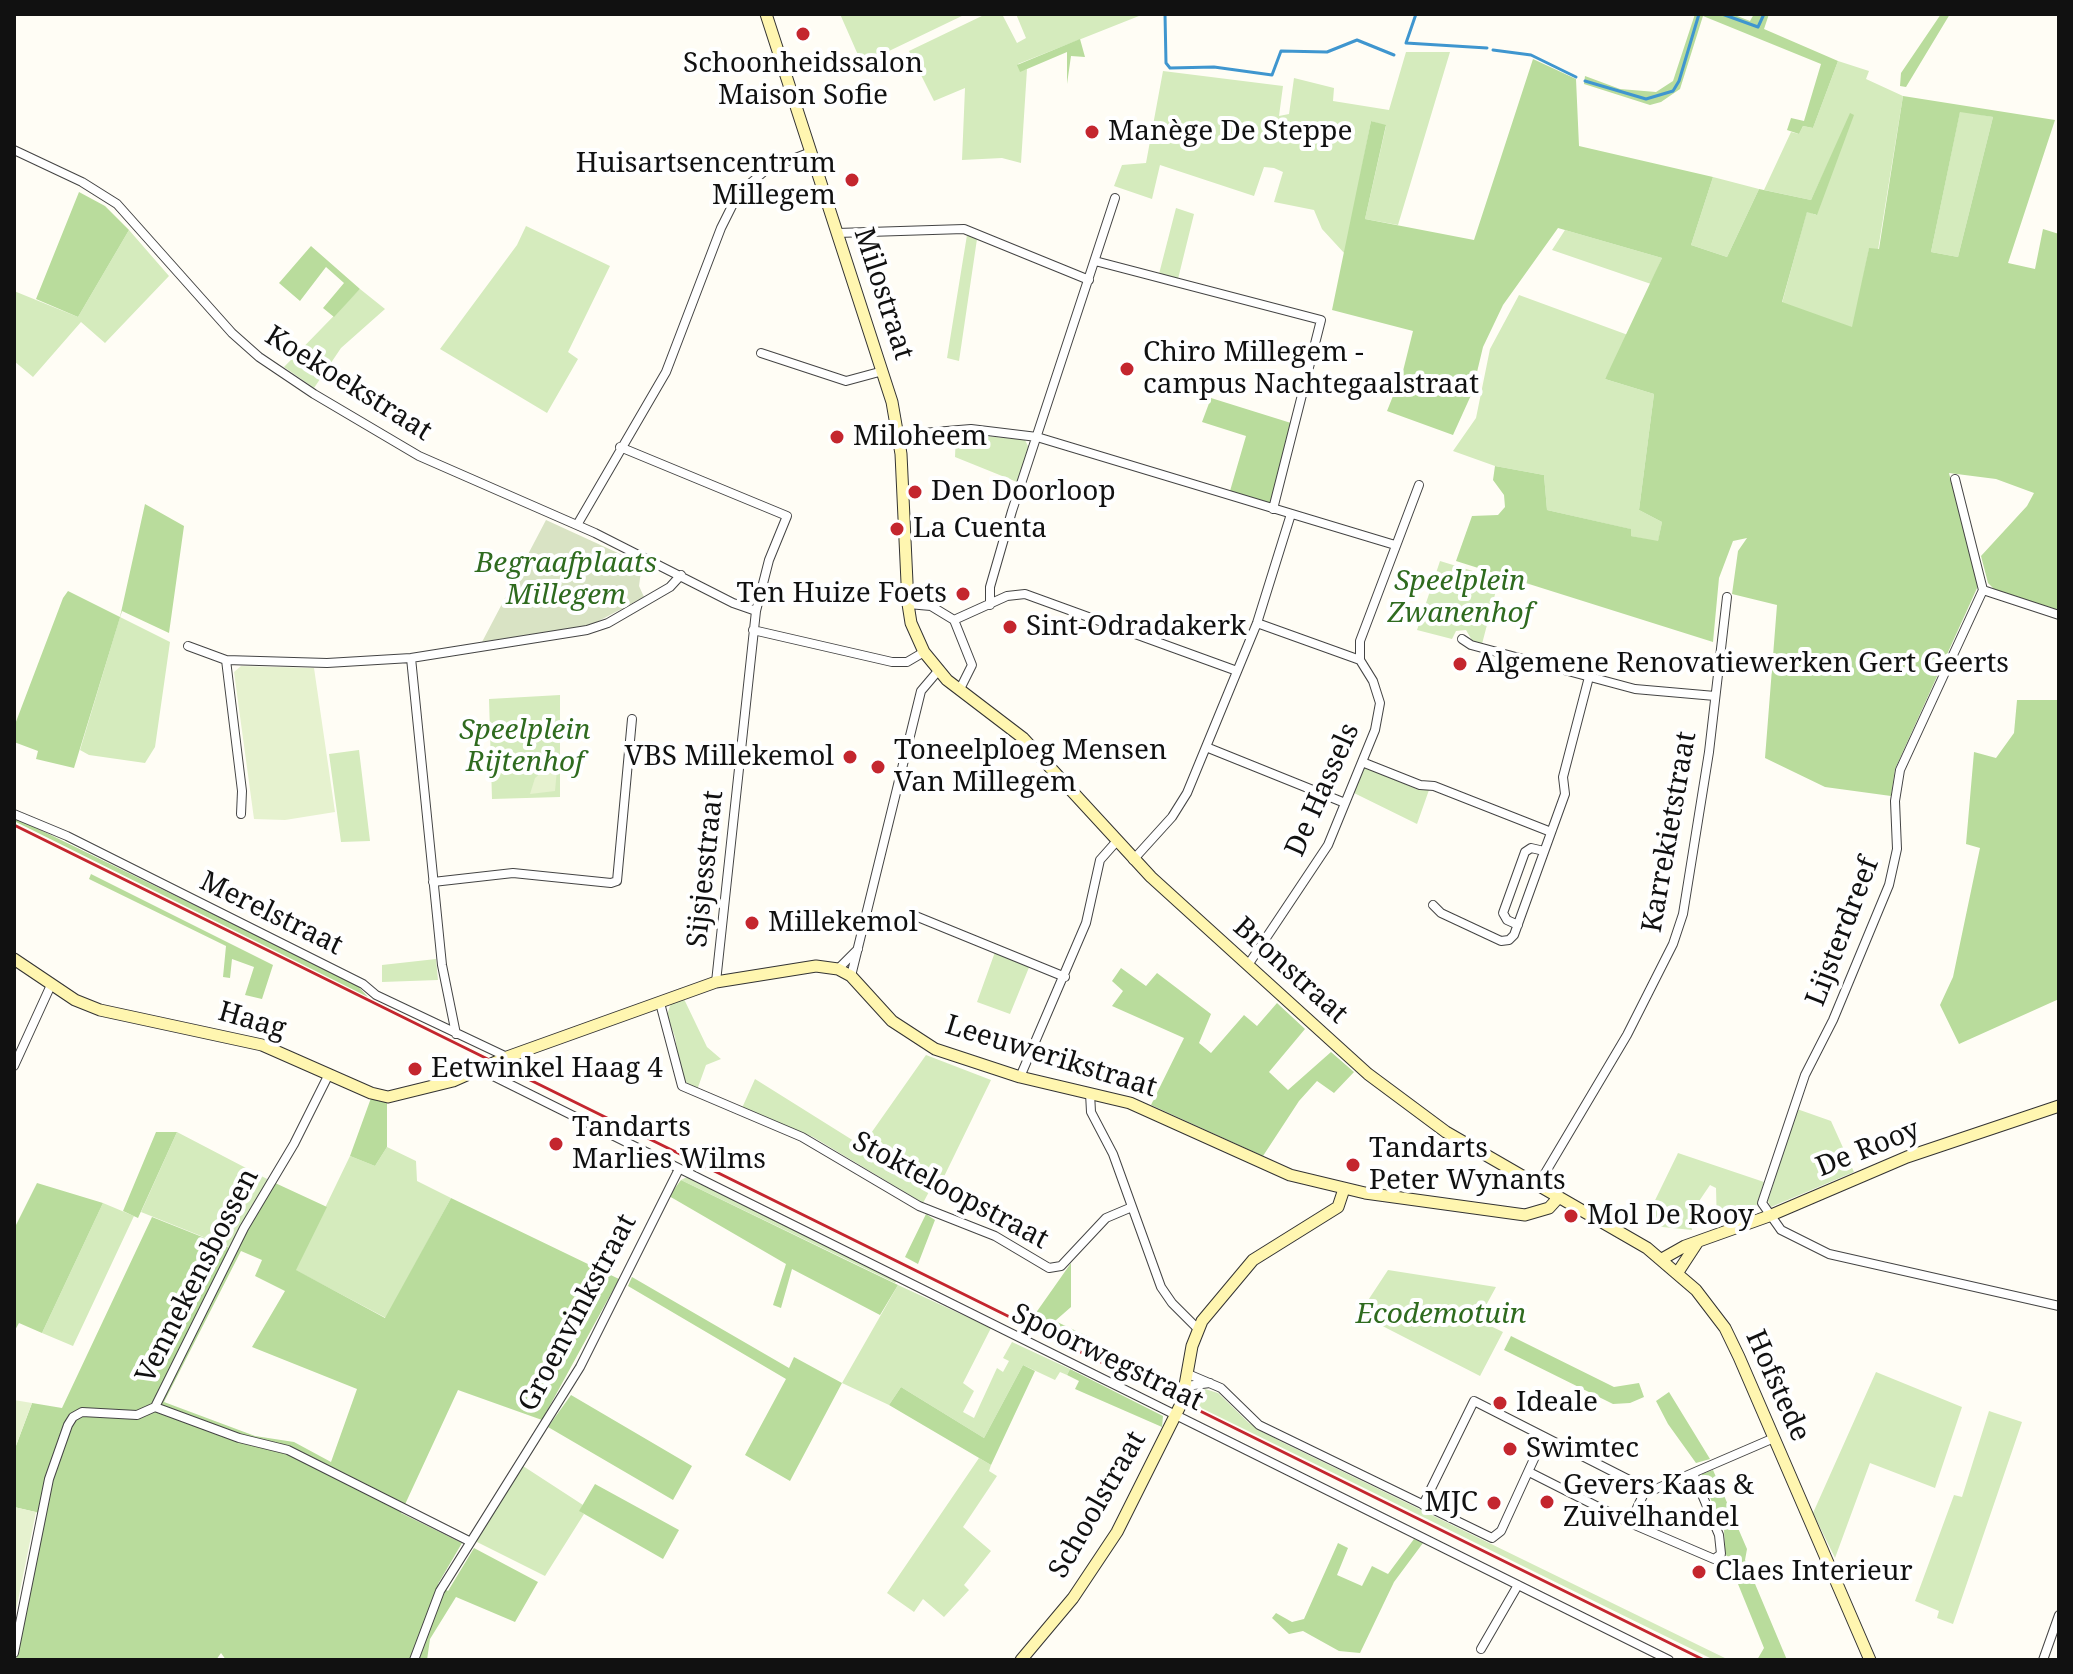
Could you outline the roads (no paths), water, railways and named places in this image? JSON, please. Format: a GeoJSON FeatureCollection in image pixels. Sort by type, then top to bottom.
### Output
{"type":"FeatureCollection","features":[{"type":"Feature","properties":{"kind":"street","name":"Milostraat"},"geometry":{"type":"LineString","coordinates":[[766,14],[883,371],[898,435],[911,623],[924,652],[938,671]]}},
{"type":"Feature","properties":{"kind":"street","name":"Koekoekstraat"},"geometry":{"type":"LineString","coordinates":[[14,150],[90,186],[117,204],[232,333],[284,374],[419,456],[577,525],[733,603],[756,611]]}},
{"type":"Feature","properties":{"kind":"street"},"geometry":{"type":"LineString","coordinates":[[577,525],[666,372],[721,228],[738,194],[767,169],[811,152]]}},
{"type":"Feature","properties":{"kind":"street"},"geometry":{"type":"LineString","coordinates":[[990,605],[990,587],[1115,198]]}},
{"type":"Feature","properties":{"kind":"street"},"geometry":{"type":"LineString","coordinates":[[837,233],[964,229],[1089,280]]}},
{"type":"Feature","properties":{"kind":"street"},"geometry":{"type":"LineString","coordinates":[[1095,261],[1321,320],[1273,509]]}},
{"type":"Feature","properties":{"kind":"street"},"geometry":{"type":"LineString","coordinates":[[761,353],[846,381],[883,371]]}},
{"type":"Feature","properties":{"kind":"street"},"geometry":{"type":"LineString","coordinates":[[898,435],[971,429],[1037,437],[1395,545]]}},
{"type":"Feature","properties":{"kind":"street","name":"Sijsjesstraat"},"geometry":{"type":"LineString","coordinates":[[620,447],[787,516],[769,560],[753,630],[716,982]]}},
{"type":"Feature","properties":{"kind":"street"},"geometry":{"type":"LineString","coordinates":[[1955,479],[1983,590],[2059,615]]}},
{"type":"Feature","properties":{"kind":"street"},"geometry":{"type":"LineString","coordinates":[[1257,623],[1360,660],[1360,641],[1419,485]]}},
{"type":"Feature","properties":{"kind":"street"},"geometry":{"type":"LineString","coordinates":[[1133,860],[1179,807],[1257,623],[1291,514]]}},
{"type":"Feature","properties":{"kind":"street"},"geometry":{"type":"LineString","coordinates":[[188,646],[226,660],[327,663],[411,658],[587,630],[608,623],[657,595],[681,575]]}},
{"type":"Feature","properties":{"kind":"street","name":"Lijsterdreef"},"geometry":{"type":"LineString","coordinates":[[1769,1216],[1762,1203],[1796,1099],[1833,1020],[1895,869],[1900,770],[1983,590]]}},
{"type":"Feature","properties":{"kind":"street"},"geometry":{"type":"LineString","coordinates":[[954,620],[1007,596],[1025,594],[1237,671]]}},
{"type":"Feature","properties":{"kind":"street","name":"Karrekietstraat"},"geometry":{"type":"LineString","coordinates":[[1542,1188],[1627,1035],[1673,944],[1684,907],[1727,597]]}},
{"type":"Feature","properties":{"kind":"street"},"geometry":{"type":"LineString","coordinates":[[908,604],[931,606],[954,620],[972,665],[971,674],[960,689]]}},
{"type":"Feature","properties":{"kind":"street"},"geometry":{"type":"LineString","coordinates":[[753,630],[892,662],[907,662],[924,652]]}},
{"type":"Feature","properties":{"kind":"street"},"geometry":{"type":"LineString","coordinates":[[1462,639],[1471,645],[1635,689],[1715,696]]}},
{"type":"Feature","properties":{"kind":"street"},"geometry":{"type":"LineString","coordinates":[[411,658],[442,965],[456,1034]]}},
{"type":"Feature","properties":{"kind":"street"},"geometry":{"type":"LineString","coordinates":[[226,660],[242,791],[241,814]]}},
{"type":"Feature","properties":{"kind":"street","name":"De Hassels"},"geometry":{"type":"LineString","coordinates":[[1248,965],[1328,845],[1379,716],[1380,703],[1373,681],[1360,660]]}},
{"type":"Feature","properties":{"kind":"street"},"geometry":{"type":"LineString","coordinates":[[851,976],[921,691],[938,671]]}},
{"type":"Feature","properties":{"kind":"street","name":"Bronstraat"},"geometry":{"type":"LineString","coordinates":[[938,671],[1023,738],[1133,860],[1405,1104],[1559,1197]]}},
{"type":"Feature","properties":{"kind":"street"},"geometry":{"type":"LineString","coordinates":[[1433,905],[1441,913],[1501,941],[1509,940],[1518,925],[1565,794],[1563,777],[1589,677]]}},
{"type":"Feature","properties":{"kind":"street"},"geometry":{"type":"LineString","coordinates":[[433,882],[513,873],[611,883],[617,881],[632,719]]}},
{"type":"Feature","properties":{"kind":"street"},"geometry":{"type":"LineString","coordinates":[[1206,747],[1345,803]]}},
{"type":"Feature","properties":{"kind":"street"},"geometry":{"type":"LineString","coordinates":[[1362,762],[1420,785],[1434,786],[1551,832]]}},
{"type":"Feature","properties":{"kind":"street","name":"Merelstraat"},"geometry":{"type":"LineString","coordinates":[[14,814],[507,1057]]}},
{"type":"Feature","properties":{"kind":"street"},"geometry":{"type":"LineString","coordinates":[[1020,1077],[1086,923],[1100,860],[1116,842]]}},
{"type":"Feature","properties":{"kind":"street"},"geometry":{"type":"LineString","coordinates":[[1518,925],[1504,917],[1508,901],[1528,849],[1544,851]]}},
{"type":"Feature","properties":{"kind":"street"},"geometry":{"type":"LineString","coordinates":[[913,915],[1065,977]]}},
{"type":"Feature","properties":{"kind":"street"},"geometry":{"type":"LineString","coordinates":[[838,969],[859,949]]}},
{"type":"Feature","properties":{"kind":"street","name":"Haag"},"geometry":{"type":"LineString","coordinates":[[14,959],[51,985],[100,1010],[262,1045],[371,1093],[388,1097],[453,1081],[507,1057],[716,982],[816,966],[838,969]]}},
{"type":"Feature","properties":{"kind":"street","name":"Leeuwerikstraat"},"geometry":{"type":"LineString","coordinates":[[838,969],[851,976],[886,1015],[921,1042],[963,1060],[1149,1110],[1290,1175],[1344,1189],[1503,1213],[1535,1212]]}},
{"type":"Feature","properties":{"kind":"street"},"geometry":{"type":"LineString","coordinates":[[14,1066],[51,985]]}},
{"type":"Feature","properties":{"kind":"street","name":"Stokteloopstraat"},"geometry":{"type":"LineString","coordinates":[[660,1003],[682,1086],[802,1137],[919,1206],[995,1236],[1049,1268],[1061,1266],[1106,1218],[1132,1207]]}},
{"type":"Feature","properties":{"kind":"street"},"geometry":{"type":"LineString","coordinates":[[481,1070],[679,1169]]}},
{"type":"Feature","properties":{"kind":"street","name":"Vennekensbossen"},"geometry":{"type":"LineString","coordinates":[[329,1074],[230,1255],[155,1407],[239,1438],[288,1450],[469,1541]]}},
{"type":"Feature","properties":{"kind":"street"},"geometry":{"type":"LineString","coordinates":[[1090,1093],[1091,1112],[1113,1154],[1161,1287],[1198,1329],[1253,1260],[1338,1207],[1344,1189]]}},
{"type":"Feature","properties":{"kind":"street","name":"De Rooy"},"geometry":{"type":"LineString","coordinates":[[1662,1259],[1685,1246],[1769,1216],[1907,1157],[2059,1106]]}},
{"type":"Feature","properties":{"kind":"street","name":"Spoorwegstraat"},"geometry":{"type":"LineString","coordinates":[[679,1169],[1177,1411],[1669,1660]]}},
{"type":"Feature","properties":{"kind":"street","name":"Groenvinkstraat"},"geometry":{"type":"LineString","coordinates":[[414,1660],[431,1610],[469,1541],[580,1367],[679,1169]]}},
{"type":"Feature","properties":{"kind":"street"},"geometry":{"type":"LineString","coordinates":[[1535,1212],[1542,1188]]}},
{"type":"Feature","properties":{"kind":"street"},"geometry":{"type":"LineString","coordinates":[[1535,1212],[1549,1208],[1559,1197]]}},
{"type":"Feature","properties":{"kind":"street","name":"Hofstede"},"geometry":{"type":"LineString","coordinates":[[1559,1197],[1662,1259],[1678,1272],[1725,1328],[1870,1660]]}},
{"type":"Feature","properties":{"kind":"street"},"geometry":{"type":"LineString","coordinates":[[1769,1216],[1781,1230],[1829,1254],[2059,1306]]}},
{"type":"Feature","properties":{"kind":"street"},"geometry":{"type":"LineString","coordinates":[[1678,1272],[1697,1243]]}},
{"type":"Feature","properties":{"kind":"street","name":"Schoolstraat"},"geometry":{"type":"LineString","coordinates":[[1021,1660],[1073,1598],[1102,1557],[1177,1411],[1198,1329]]}},
{"type":"Feature","properties":{"kind":"street"},"geometry":{"type":"LineString","coordinates":[[1187,1380],[1221,1388],[1259,1425],[1492,1538],[1501,1531],[1544,1437]]}},
{"type":"Feature","properties":{"kind":"street"},"geometry":{"type":"LineString","coordinates":[[1423,1505],[1474,1401],[1651,1491],[1774,1438]]}},
{"type":"Feature","properties":{"kind":"street"},"geometry":{"type":"LineString","coordinates":[[14,1653],[49,1479],[68,1425],[73,1417],[82,1412],[137,1415],[155,1407]]}},
{"type":"Feature","properties":{"kind":"street"},"geometry":{"type":"LineString","coordinates":[[1529,1472],[1707,1559],[1721,1554],[1719,1535],[1693,1473]]}},
{"type":"Feature","properties":{"kind":"street"},"geometry":{"type":"LineString","coordinates":[[1630,1523],[1646,1489]]}},
{"type":"Feature","properties":{"kind":"street"},"geometry":{"type":"LineString","coordinates":[[1481,1649],[1518,1585]]}},
{"type":"Feature","properties":{"kind":"street"},"geometry":{"type":"LineString","coordinates":[[2043,1660],[2059,1615]]}},
{"type":"Feature","properties":{"kind":"waterway"},"geometry":{"type":"LineString","coordinates":[[1165,14],[1166,63],[1170,68],[1214,67],[1272,75],[1281,51],[1327,52],[1357,40],[1394,55]]}},
{"type":"Feature","properties":{"kind":"waterway"},"geometry":{"type":"LineString","coordinates":[[1416,14],[1406,43],[1487,48]]}},
{"type":"Feature","properties":{"kind":"waterway"},"geometry":{"type":"LineString","coordinates":[[1585,81],[1646,99],[1673,91],[1679,81],[1699,14]]}},
{"type":"Feature","properties":{"kind":"waterway"},"geometry":{"type":"LineString","coordinates":[[1722,14],[1758,27],[1764,14]]}},
{"type":"Feature","properties":{"kind":"waterway"},"geometry":{"type":"LineString","coordinates":[[1493,50],[1531,55],[1576,77]]}},
{"type":"Feature","properties":{"kind":"railway"},"geometry":{"type":"LineString","coordinates":[[14,825],[1704,1660]]}},
{"type":"Feature","properties":{"kind":"place","name":"Schoonheidssalon Maison Sofie"},"geometry":{"type":"Point","coordinates":[803,34]}},
{"type":"Feature","properties":{"kind":"place","name":"Manège De Steppe"},"geometry":{"type":"Point","coordinates":[1092,132]}},
{"type":"Feature","properties":{"kind":"place","name":"Huisartsencentrum Millegem"},"geometry":{"type":"Point","coordinates":[852,180]}},
{"type":"Feature","properties":{"kind":"place","name":"Chiro Millegem - campus Nachtegaalstraat"},"geometry":{"type":"Point","coordinates":[1127,369]}},
{"type":"Feature","properties":{"kind":"place","name":"Miloheem"},"geometry":{"type":"Point","coordinates":[837,437]}},
{"type":"Feature","properties":{"kind":"place","name":"Den Doorloop"},"geometry":{"type":"Point","coordinates":[915,492]}},
{"type":"Feature","properties":{"kind":"place","name":"La Cuenta"},"geometry":{"type":"Point","coordinates":[897,529]}},
{"type":"Feature","properties":{"kind":"place","name":"Ten Huize Foets"},"geometry":{"type":"Point","coordinates":[963,594]}},
{"type":"Feature","properties":{"kind":"place","name":"Sint-Odradakerk"},"geometry":{"type":"Point","coordinates":[1010,627]}},
{"type":"Feature","properties":{"kind":"place","name":"Algemene Renovatiewerken Gert Geerts"},"geometry":{"type":"Point","coordinates":[1460,664]}},
{"type":"Feature","properties":{"kind":"place","name":"VBS Millekemol"},"geometry":{"type":"Point","coordinates":[850,757]}},
{"type":"Feature","properties":{"kind":"place","name":"Toneelploeg Mensen Van Millegem"},"geometry":{"type":"Point","coordinates":[878,767]}},
{"type":"Feature","properties":{"kind":"place","name":"Millekemol"},"geometry":{"type":"Point","coordinates":[752,923]}},
{"type":"Feature","properties":{"kind":"place","name":"Eetwinkel Haag 4"},"geometry":{"type":"Point","coordinates":[415,1069]}},
{"type":"Feature","properties":{"kind":"place","name":"Tandarts Marlies Wilms"},"geometry":{"type":"Point","coordinates":[556,1144]}},
{"type":"Feature","properties":{"kind":"place","name":"Tandarts Peter Wynants"},"geometry":{"type":"Point","coordinates":[1353,1165]}},
{"type":"Feature","properties":{"kind":"place","name":"Mol De Rooy"},"geometry":{"type":"Point","coordinates":[1571,1216]}},
{"type":"Feature","properties":{"kind":"place","name":"Ideale"},"geometry":{"type":"Point","coordinates":[1500,1403]}},
{"type":"Feature","properties":{"kind":"place","name":"Swimtec"},"geometry":{"type":"Point","coordinates":[1510,1449]}},
{"type":"Feature","properties":{"kind":"place","name":"Gevers Kaas & Zuivelhandel"},"geometry":{"type":"Point","coordinates":[1547,1502]}},
{"type":"Feature","properties":{"kind":"place","name":"MJC"},"geometry":{"type":"Point","coordinates":[1494,1503]}},
{"type":"Feature","properties":{"kind":"place","name":"Claes Interieur"},"geometry":{"type":"Point","coordinates":[1699,1572]}},
{"type":"Feature","properties":{"kind":"park label","name":"Begraafplaats Millegem"},"geometry":{"type":"Point","coordinates":[566,580]}},
{"type":"Feature","properties":{"kind":"park label","name":"Speelplein Zwanenhof"},"geometry":{"type":"Point","coordinates":[1460,598]}},
{"type":"Feature","properties":{"kind":"park label","name":"Speelplein Rijtenhof"},"geometry":{"type":"Point","coordinates":[525,747]}},
{"type":"Feature","properties":{"kind":"park label","name":"Ecodemotuin"},"geometry":{"type":"Point","coordinates":[1441,1315]}}]}
